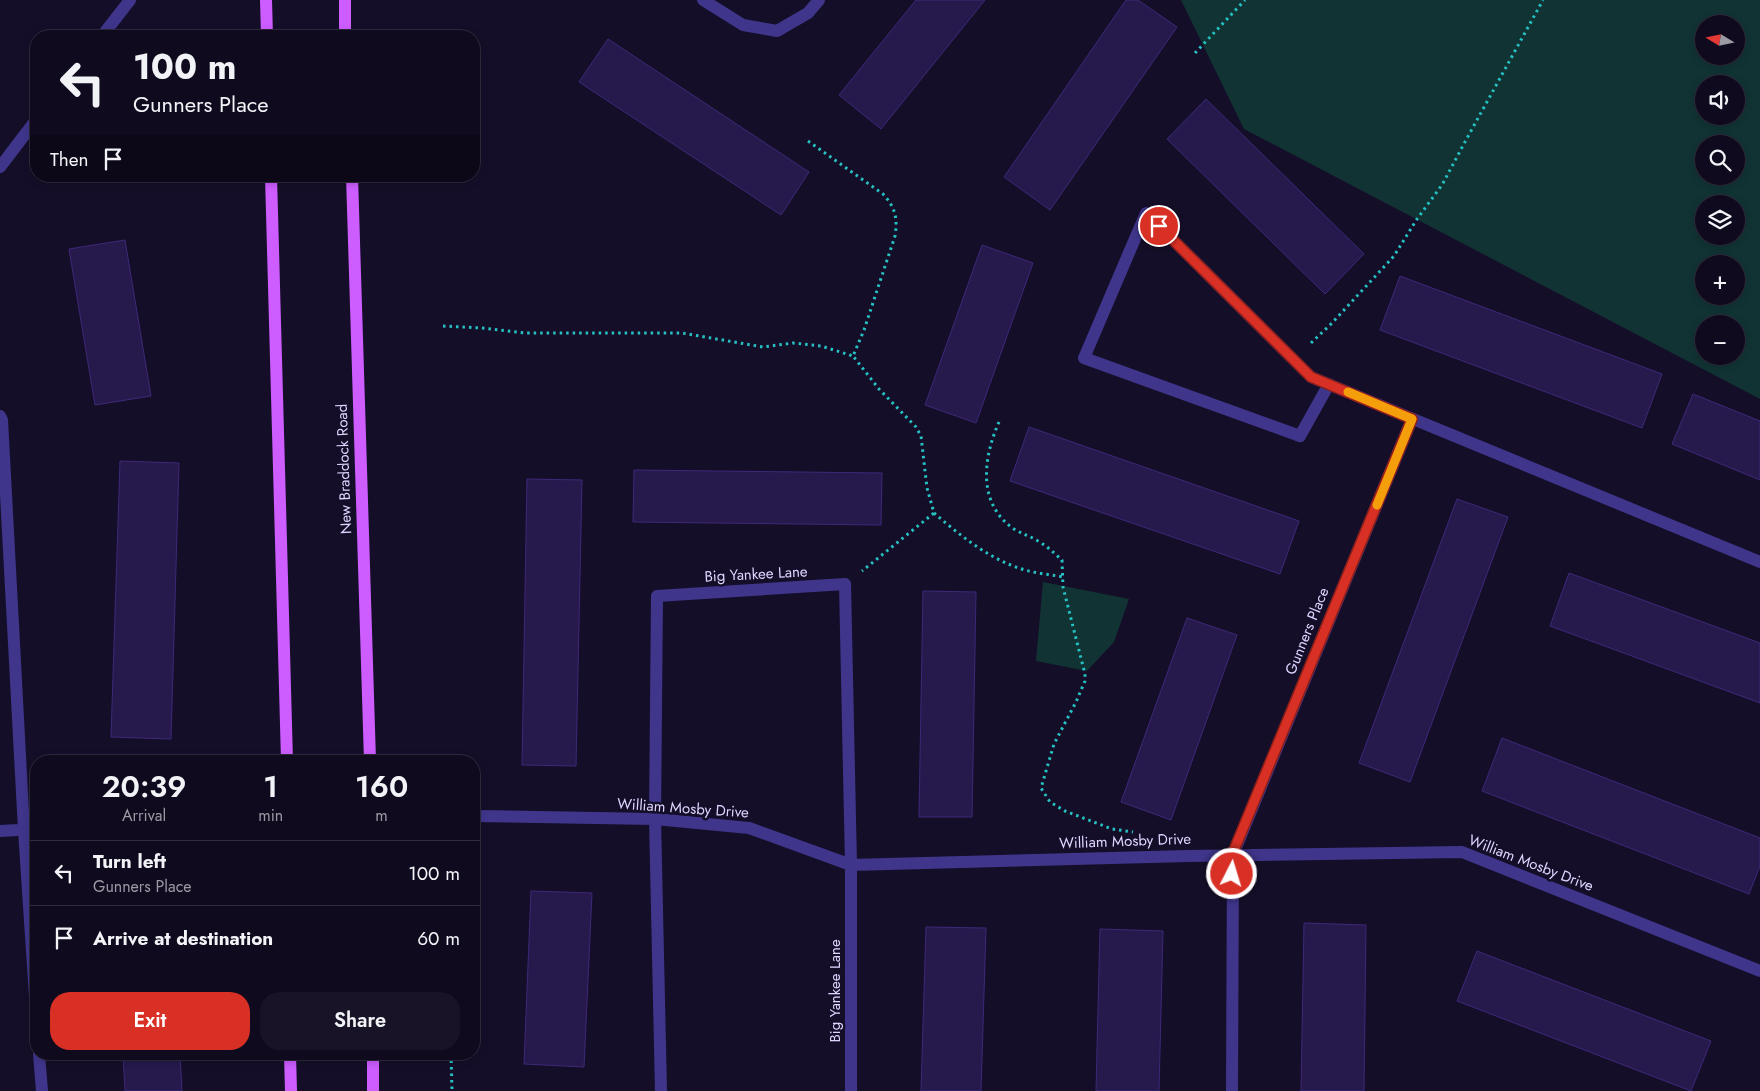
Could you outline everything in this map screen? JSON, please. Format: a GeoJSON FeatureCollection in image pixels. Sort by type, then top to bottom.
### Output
{"type":"FeatureCollection","features":[{"type":"Feature","properties":{"kind":"main road"},"geometry":{"type":"LineString","coordinates":[[266,0],[267,30]]}},
{"type":"Feature","properties":{"kind":"main road"},"geometry":{"type":"LineString","coordinates":[[345,0],[345,30]]}},
{"type":"Feature","properties":{"kind":"main road"},"geometry":{"type":"LineString","coordinates":[[271,182],[287,755]]}},
{"type":"Feature","properties":{"kind":"main road","name":"New Braddock Road"},"geometry":{"type":"LineString","coordinates":[[352,182],[370,755]]}},
{"type":"Feature","properties":{"kind":"main road"},"geometry":{"type":"LineString","coordinates":[[290,1060],[291,1091]]}},
{"type":"Feature","properties":{"kind":"main road"},"geometry":{"type":"LineString","coordinates":[[373,1060],[373,1091]]}},
{"type":"Feature","properties":{"kind":"street"},"geometry":{"type":"LineString","coordinates":[[107,30],[130,0]]}},
{"type":"Feature","properties":{"kind":"street"},"geometry":{"type":"LineString","coordinates":[[703,0],[743,25],[777,31],[808,13],[819,0]]}},
{"type":"Feature","properties":{"kind":"street"},"geometry":{"type":"LineString","coordinates":[[0,167],[30,128]]}},
{"type":"Feature","properties":{"kind":"street"},"geometry":{"type":"LineString","coordinates":[[1329,384],[1300,436],[1084,358],[1146,213],[1311,377],[1329,384],[1760,562]]}},
{"type":"Feature","properties":{"kind":"street"},"geometry":{"type":"LineString","coordinates":[[0,416],[2,420],[30,830],[0,831]]}},
{"type":"Feature","properties":{"kind":"street","name":"Gunners Place"},"geometry":{"type":"LineString","coordinates":[[1232,855],[1412,419]]}},
{"type":"Feature","properties":{"kind":"street","name":"Big Yankee Lane"},"geometry":{"type":"LineString","coordinates":[[661,1091],[655,819],[657,596],[845,584],[852,865],[851,1091]]}},
{"type":"Feature","properties":{"kind":"street","name":"William Mosby Drive"},"geometry":{"type":"LineString","coordinates":[[480,816],[655,819],[749,828],[852,865],[1232,855],[1462,852],[1760,971]]}},
{"type":"Feature","properties":{"kind":"street"},"geometry":{"type":"LineString","coordinates":[[1232,855],[1232,1091]]}},
{"type":"Feature","properties":{"kind":"street"},"geometry":{"type":"LineString","coordinates":[[39,1060],[42,1091]]}},
{"type":"Feature","properties":{"kind":"path"},"geometry":{"type":"LineString","coordinates":[[1195,53],[1245,0]]}},
{"type":"Feature","properties":{"kind":"path"},"geometry":{"type":"LineString","coordinates":[[1294,359],[1332,323],[1394,256],[1442,185],[1543,0]]}},
{"type":"Feature","properties":{"kind":"path"},"geometry":{"type":"LineString","coordinates":[[808,140],[884,194],[896,214],[897,226],[895,236],[864,330],[853,356]]}},
{"type":"Feature","properties":{"kind":"path"},"geometry":{"type":"LineString","coordinates":[[443,326],[526,333],[682,333],[764,347],[793,343],[821,346],[853,356],[879,389],[916,428],[921,436],[927,488],[934,513],[962,537],[998,559],[1031,572],[1063,576]]}},
{"type":"Feature","properties":{"kind":"path"},"geometry":{"type":"LineString","coordinates":[[999,422],[990,441],[987,458],[986,482],[990,501],[998,515],[1012,527],[1039,541],[1062,560],[1063,587],[1085,674],[1076,702],[1054,744],[1041,788],[1050,802],[1066,811],[1112,829],[1138,832]]}},
{"type":"Feature","properties":{"kind":"path"},"geometry":{"type":"LineString","coordinates":[[845,584],[934,513]]}},
{"type":"Feature","properties":{"kind":"path"},"geometry":{"type":"LineString","coordinates":[[451,1060],[452,1091]]}},
{"type":"Feature","properties":{"kind":"green space"},"geometry":{"type":"Polygon","coordinates":[[[1181,0],[1760,0],[1760,399],[1695,365],[1745,365],[1745,315],[1695,315],[1695,365],[1244,129],[1181,0]]]}},
{"type":"Feature","properties":{"kind":"green space"},"geometry":{"type":"Polygon","coordinates":[[[1043,582],[1129,599],[1114,642],[1087,671],[1036,661],[1043,582]]]}},
{"type":"Feature","properties":{"kind":"building"},"geometry":{"type":"Polygon","coordinates":[[[916,0],[985,0],[881,129],[839,95],[916,0]]]}},
{"type":"Feature","properties":{"kind":"building"},"geometry":{"type":"Polygon","coordinates":[[[1126,0],[1138,0],[1177,27],[1050,210],[1004,177],[1126,0]]]}},
{"type":"Feature","properties":{"kind":"building"},"geometry":{"type":"Polygon","coordinates":[[[608,39],[809,172],[781,215],[579,82],[608,39]]]}},
{"type":"Feature","properties":{"kind":"building"},"geometry":{"type":"Polygon","coordinates":[[[1206,99],[1364,254],[1325,294],[1167,139],[1206,99]]]}},
{"type":"Feature","properties":{"kind":"building"},"geometry":{"type":"Polygon","coordinates":[[[125,240],[151,396],[95,405],[69,249],[125,240]]]}},
{"type":"Feature","properties":{"kind":"building"},"geometry":{"type":"Polygon","coordinates":[[[982,245],[1033,263],[976,423],[925,405],[982,245]]]}},
{"type":"Feature","properties":{"kind":"building"},"geometry":{"type":"Polygon","coordinates":[[[1400,276],[1662,374],[1642,428],[1380,330],[1400,276]]]}},
{"type":"Feature","properties":{"kind":"building"},"geometry":{"type":"Polygon","coordinates":[[[1693,394],[1760,421],[1760,480],[1672,444],[1693,394]]]}},
{"type":"Feature","properties":{"kind":"building"},"geometry":{"type":"Polygon","coordinates":[[[1029,427],[1299,521],[1280,574],[1010,481],[1029,427]]]}},
{"type":"Feature","properties":{"kind":"building"},"geometry":{"type":"Polygon","coordinates":[[[120,461],[179,463],[171,739],[111,737],[120,461]]]}},
{"type":"Feature","properties":{"kind":"building"},"geometry":{"type":"Polygon","coordinates":[[[634,470],[882,473],[881,525],[633,522],[634,470]]]}},
{"type":"Feature","properties":{"kind":"building"},"geometry":{"type":"Polygon","coordinates":[[[527,479],[582,480],[576,766],[522,765],[527,479]]]}},
{"type":"Feature","properties":{"kind":"building"},"geometry":{"type":"Polygon","coordinates":[[[1457,499],[1508,517],[1410,782],[1359,763],[1457,499]]]}},
{"type":"Feature","properties":{"kind":"building"},"geometry":{"type":"Polygon","coordinates":[[[1569,573],[1760,643],[1760,703],[1550,626],[1569,573]]]}},
{"type":"Feature","properties":{"kind":"building"},"geometry":{"type":"Polygon","coordinates":[[[923,591],[976,592],[972,817],[919,817],[923,591]]]}},
{"type":"Feature","properties":{"kind":"building"},"geometry":{"type":"Polygon","coordinates":[[[1187,618],[1237,635],[1171,820],[1121,802],[1187,618]]]}},
{"type":"Feature","properties":{"kind":"building"},"geometry":{"type":"Polygon","coordinates":[[[1502,738],[1760,838],[1760,866],[1749,894],[1482,791],[1502,738]]]}},
{"type":"Feature","properties":{"kind":"building"},"geometry":{"type":"Polygon","coordinates":[[[531,891],[592,893],[584,1067],[524,1064],[531,891]]]}},
{"type":"Feature","properties":{"kind":"building"},"geometry":{"type":"Polygon","coordinates":[[[1304,923],[1366,925],[1364,1091],[1301,1091],[1304,923]]]}},
{"type":"Feature","properties":{"kind":"building"},"geometry":{"type":"Polygon","coordinates":[[[926,927],[986,928],[981,1091],[921,1091],[926,927]]]}},
{"type":"Feature","properties":{"kind":"building"},"geometry":{"type":"Polygon","coordinates":[[[1100,929],[1163,931],[1159,1091],[1096,1091],[1100,929]]]}},
{"type":"Feature","properties":{"kind":"building"},"geometry":{"type":"Polygon","coordinates":[[[1477,951],[1711,1041],[1691,1091],[1457,1001],[1477,951]]]}},
{"type":"Feature","properties":{"kind":"building"},"geometry":{"type":"Polygon","coordinates":[[[123,1060],[180,1060],[182,1091],[125,1091],[123,1060]]]}},
{"type":"Feature","properties":{"kind":"slow traffic"},"geometry":{"type":"LineString","coordinates":[[1348,392],[1412,419],[1377,505]]}},
{"type":"Feature","properties":{"kind":"route"},"geometry":{"type":"LineString","coordinates":[[1159,226],[1311,377],[1412,419],[1232,855],[1232,874]]}}]}
